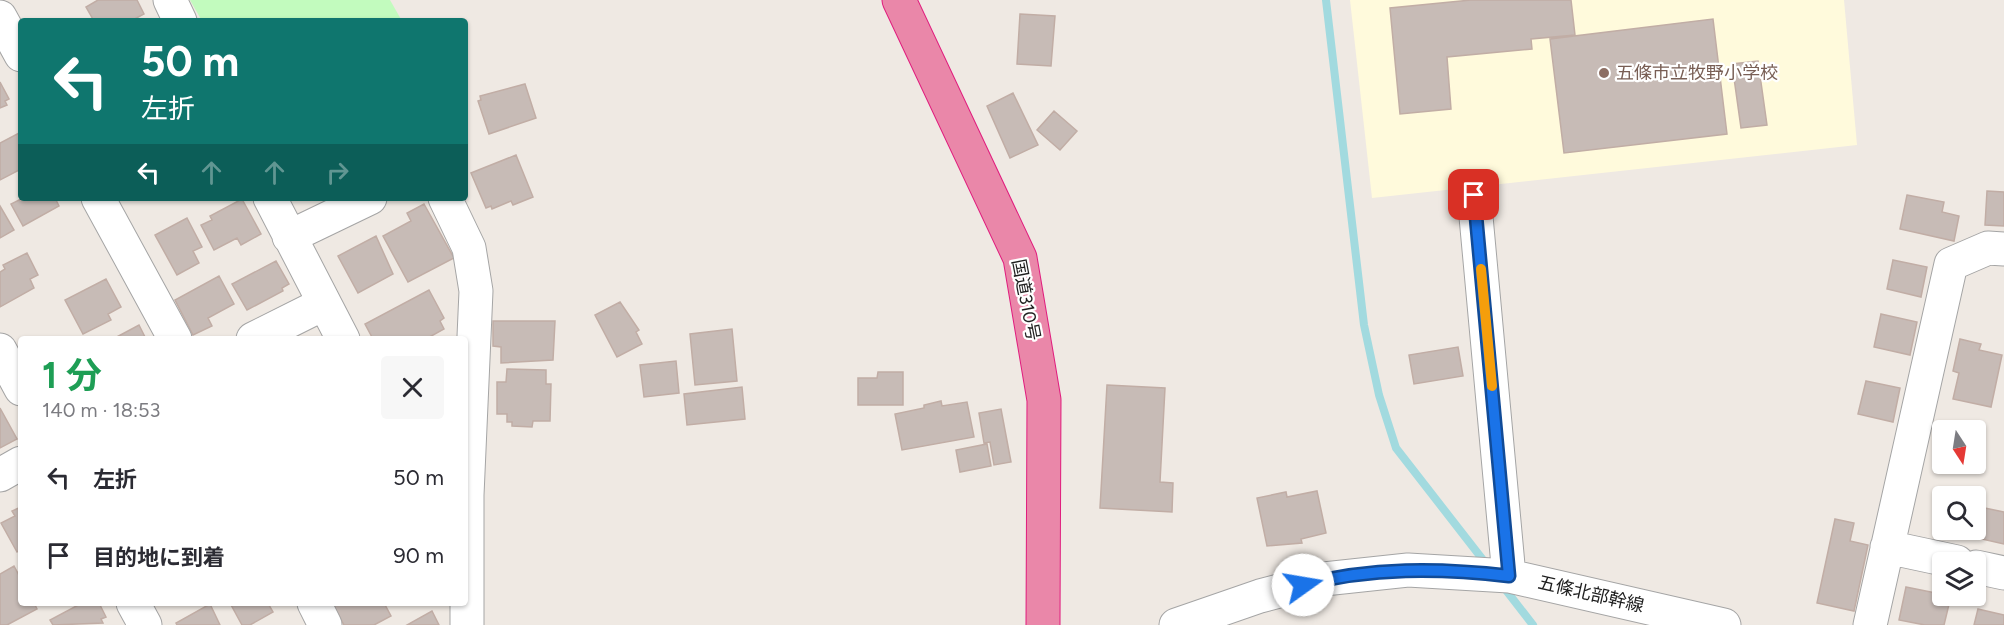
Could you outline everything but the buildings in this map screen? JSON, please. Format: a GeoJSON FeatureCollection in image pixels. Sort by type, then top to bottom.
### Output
{"type":"FeatureCollection","features":[{"type":"Feature","properties":{"kind":"highway","name":"国道310号"},"geometry":{"type":"LineString","coordinates":[[899,0],[1020,258],[1044,400],[1043,625]]}},
{"type":"Feature","properties":{"kind":"street"},"geometry":{"type":"LineString","coordinates":[[170,0],[179,18]]}},
{"type":"Feature","properties":{"kind":"street"},"geometry":{"type":"LineString","coordinates":[[0,16],[18,49]]}},
{"type":"Feature","properties":{"kind":"street"},"geometry":{"type":"LineString","coordinates":[[1474,195],[1509,576]]}},
{"type":"Feature","properties":{"kind":"street"},"geometry":{"type":"LineString","coordinates":[[100,201],[173,336]]}},
{"type":"Feature","properties":{"kind":"street"},"geometry":{"type":"LineString","coordinates":[[271,201],[322,304],[341,336]]}},
{"type":"Feature","properties":{"kind":"street"},"geometry":{"type":"LineString","coordinates":[[289,237],[364,201]]}},
{"type":"Feature","properties":{"kind":"street"},"geometry":{"type":"LineString","coordinates":[[446,201],[470,248],[476,291],[468,472]]}},
{"type":"Feature","properties":{"kind":"street"},"geometry":{"type":"LineString","coordinates":[[1870,625],[1951,264],[1988,248],[2004,249]]}},
{"type":"Feature","properties":{"kind":"street"},"geometry":{"type":"LineString","coordinates":[[259,336],[322,304]]}},
{"type":"Feature","properties":{"kind":"street"},"geometry":{"type":"LineString","coordinates":[[0,350],[18,383]]}},
{"type":"Feature","properties":{"kind":"street"},"geometry":{"type":"LineString","coordinates":[[0,475],[18,465]]}},
{"type":"Feature","properties":{"kind":"street"},"geometry":{"type":"LineString","coordinates":[[1887,547],[1932,557]]}},
{"type":"Feature","properties":{"kind":"street"},"geometry":{"type":"LineString","coordinates":[[1986,569],[2004,573]]}},
{"type":"Feature","properties":{"kind":"street","name":"五條北部幹線"},"geometry":{"type":"LineString","coordinates":[[1176,625],[1260,596],[1324,579],[1408,570],[1509,576],[1724,625]]}},
{"type":"Feature","properties":{"kind":"street"},"geometry":{"type":"LineString","coordinates":[[135,606],[145,625]]}},
{"type":"Feature","properties":{"kind":"street"},"geometry":{"type":"LineString","coordinates":[[316,606],[325,625]]}},
{"type":"Feature","properties":{"kind":"street"},"geometry":{"type":"LineString","coordinates":[[467,606],[467,625]]}},
{"type":"Feature","properties":{"kind":"shaded area","name":"五條市立牧野小学校"},"geometry":{"type":"Polygon","coordinates":[[[1350,0],[1844,0],[1857,145],[1372,198],[1350,0]]]}},
{"type":"Feature","properties":{"kind":"green space"},"geometry":{"type":"Polygon","coordinates":[[[190,0],[390,0],[400,18],[200,18],[190,0]]]}},
{"type":"Feature","properties":{"kind":"waterway"},"geometry":{"type":"LineString","coordinates":[[1326,0],[1364,325],[1379,395],[1396,448],[1487,565]]}},
{"type":"Feature","properties":{"kind":"waterway"},"geometry":{"type":"LineString","coordinates":[[1502,585],[1533,625]]}},
{"type":"Feature","properties":{"kind":"slow traffic"},"geometry":{"type":"LineString","coordinates":[[1481,269],[1492,386]]}},
{"type":"Feature","properties":{"kind":"place","name":"五條市立牧野小学校"},"geometry":{"type":"Point","coordinates":[1604,73]}},
{"type":"Feature","properties":{"kind":"route"},"geometry":{"type":"LineString","coordinates":[[1303,585],[1324,579],[1408,570],[1461,571],[1509,576],[1474,195]]}}]}
